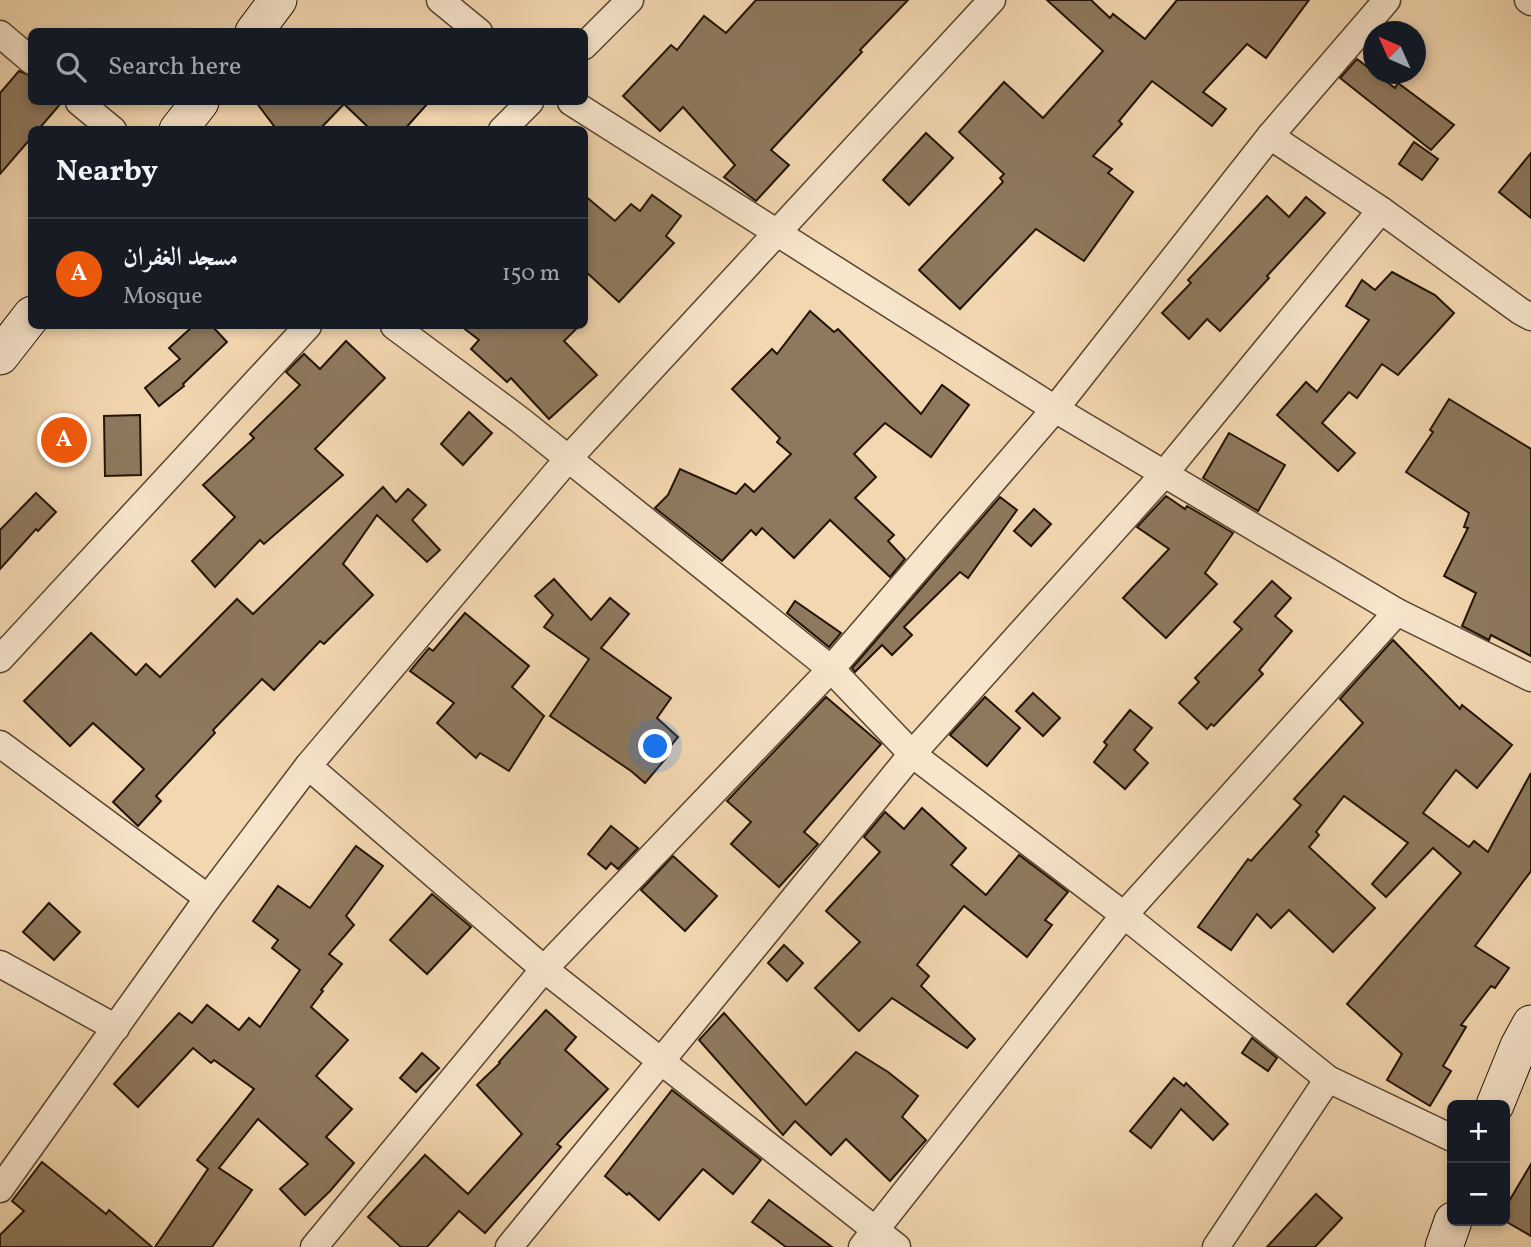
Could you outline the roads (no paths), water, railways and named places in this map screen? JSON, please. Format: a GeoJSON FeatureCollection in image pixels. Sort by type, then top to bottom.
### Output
{"type":"FeatureCollection","features":[{"type":"Feature","properties":{"kind":"street"},"geometry":{"type":"LineString","coordinates":[[257,28],[278,0]]}},
{"type":"Feature","properties":{"kind":"street"},"geometry":{"type":"LineString","coordinates":[[440,0],[474,28]]}},
{"type":"Feature","properties":{"kind":"street"},"geometry":{"type":"LineString","coordinates":[[588,42],[630,0]]}},
{"type":"Feature","properties":{"kind":"street"},"geometry":{"type":"LineString","coordinates":[[0,1189],[208,898],[308,766],[567,460],[992,0]]}},
{"type":"Feature","properties":{"kind":"street"},"geometry":{"type":"LineString","coordinates":[[314,1247],[544,969],[831,669],[1055,409],[1270,136],[1387,0]]}},
{"type":"Feature","properties":{"kind":"street"},"geometry":{"type":"LineString","coordinates":[[0,34],[28,58]]}},
{"type":"Feature","properties":{"kind":"street"},"geometry":{"type":"LineString","coordinates":[[83,105],[108,126]]}},
{"type":"Feature","properties":{"kind":"street"},"geometry":{"type":"LineString","coordinates":[[181,126],[198,105]]}},
{"type":"Feature","properties":{"kind":"street"},"geometry":{"type":"LineString","coordinates":[[506,126],[527,105]]}},
{"type":"Feature","properties":{"kind":"street"},"geometry":{"type":"LineString","coordinates":[[576,105],[779,231],[1055,409],[1397,612],[1531,678]]}},
{"type":"Feature","properties":{"kind":"street"},"geometry":{"type":"LineString","coordinates":[[1270,136],[1528,307]]}},
{"type":"Feature","properties":{"kind":"street"},"geometry":{"type":"LineString","coordinates":[[509,1247],[912,754],[1164,474],[1381,210]]}},
{"type":"Feature","properties":{"kind":"street"},"geometry":{"type":"LineString","coordinates":[[0,356],[28,320]]}},
{"type":"Feature","properties":{"kind":"street"},"geometry":{"type":"LineString","coordinates":[[0,659],[305,329]]}},
{"type":"Feature","properties":{"kind":"street"},"geometry":{"type":"LineString","coordinates":[[398,329],[520,420],[831,669],[912,754],[1124,915],[1328,1079],[1447,1136]]}},
{"type":"Feature","properties":{"kind":"street"},"geometry":{"type":"LineString","coordinates":[[869,1238],[1124,915],[1397,612]]}},
{"type":"Feature","properties":{"kind":"street"},"geometry":{"type":"LineString","coordinates":[[0,744],[208,898]]}},
{"type":"Feature","properties":{"kind":"street"},"geometry":{"type":"LineString","coordinates":[[308,766],[544,969],[660,1061],[869,1238],[897,1247]]}},
{"type":"Feature","properties":{"kind":"street"},"geometry":{"type":"LineString","coordinates":[[0,964],[116,1028]]}},
{"type":"Feature","properties":{"kind":"street"},"geometry":{"type":"LineString","coordinates":[[1497,1100],[1531,1024]]}},
{"type":"Feature","properties":{"kind":"street"},"geometry":{"type":"LineString","coordinates":[[1216,1247],[1328,1079]]}},
{"type":"Feature","properties":{"kind":"street"},"geometry":{"type":"LineString","coordinates":[[1444,1247],[1451,1226]]}},
{"type":"Feature","properties":{"kind":"place","name":"مسجد الغفران"},"geometry":{"type":"Point","coordinates":[64,440]}}]}
